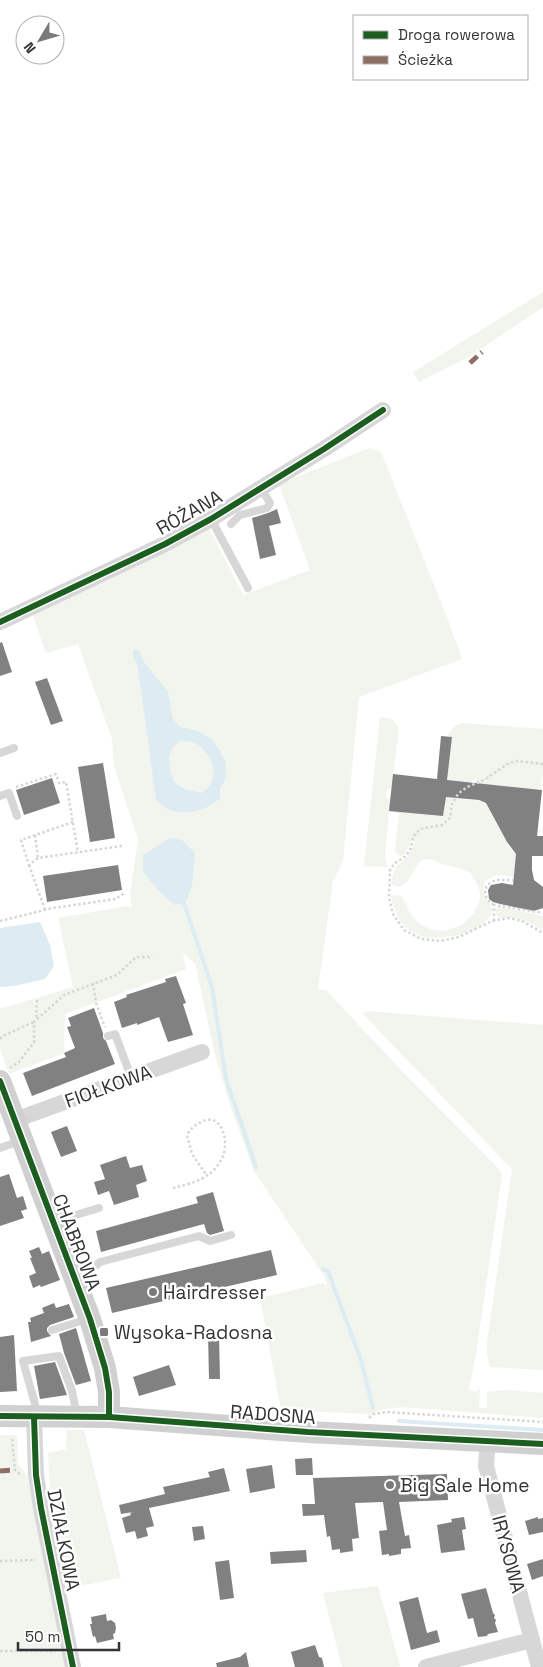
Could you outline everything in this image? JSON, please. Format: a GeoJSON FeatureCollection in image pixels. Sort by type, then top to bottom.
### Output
{"type":"FeatureCollection","features":[{"type":"Feature","properties":{"kind":"street","name":"RÓŻANA"},"geometry":{"type":"LineString","coordinates":[[0,622],[165,544],[211,519],[383,410]]}},
{"type":"Feature","properties":{"kind":"street","name":"FIOŁKOWA"},"geometry":{"type":"LineString","coordinates":[[19,1130],[131,1078],[202,1052]]}},
{"type":"Feature","properties":{"kind":"street","name":"CHABROWA"},"geometry":{"type":"LineString","coordinates":[[2,1077],[19,1130],[90,1319],[106,1373],[110,1417]]}},
{"type":"Feature","properties":{"kind":"street","name":"RADOSNA"},"geometry":{"type":"LineString","coordinates":[[0,1416],[110,1417],[308,1432],[543,1444]]}},
{"type":"Feature","properties":{"kind":"street","name":"DZIAŁKOWA"},"geometry":{"type":"LineString","coordinates":[[34,1417],[36,1475],[41,1508],[73,1667]]}},
{"type":"Feature","properties":{"kind":"street","name":"IRYSOWA"},"geometry":{"type":"LineString","coordinates":[[488,1441],[486,1466],[539,1667]]}},
{"type":"Feature","properties":{"kind":"street"},"geometry":{"type":"LineString","coordinates":[[426,1667],[532,1640]]}},
{"type":"Feature","properties":{"kind":"lane"},"geometry":{"type":"LineString","coordinates":[[231,524],[240,515],[267,508],[270,503],[261,488]]}},
{"type":"Feature","properties":{"kind":"lane"},"geometry":{"type":"LineString","coordinates":[[211,519],[248,588]]}},
{"type":"Feature","properties":{"kind":"lane"},"geometry":{"type":"LineString","coordinates":[[0,753],[14,748]]}},
{"type":"Feature","properties":{"kind":"lane"},"geometry":{"type":"LineString","coordinates":[[0,796],[9,793],[17,816]]}},
{"type":"Feature","properties":{"kind":"lane"},"geometry":{"type":"LineString","coordinates":[[108,1036],[115,1034],[131,1078]]}},
{"type":"Feature","properties":{"kind":"lane"},"geometry":{"type":"LineString","coordinates":[[0,1148],[19,1130]]}},
{"type":"Feature","properties":{"kind":"lane"},"geometry":{"type":"LineString","coordinates":[[54,1222],[98,1208]]}},
{"type":"Feature","properties":{"kind":"lane"},"geometry":{"type":"LineString","coordinates":[[76,1280],[83,1277],[100,1262],[199,1236],[210,1242],[231,1235]]}},
{"type":"Feature","properties":{"kind":"lane"},"geometry":{"type":"LineString","coordinates":[[52,1330],[90,1319]]}},
{"type":"Feature","properties":{"kind":"lane"},"geometry":{"type":"LineString","coordinates":[[34,1417],[35,1404],[23,1361],[58,1356],[72,1391],[77,1417]]}},
{"type":"Feature","properties":{"kind":"path"},"geometry":{"type":"LineString","coordinates":[[543,764],[517,761],[509,763],[484,780],[467,787],[458,794],[452,804],[450,818],[442,825],[420,829],[413,837],[411,848],[406,856],[394,863],[390,870],[389,898],[393,914],[404,930],[421,939],[440,941],[459,937],[494,921],[509,918],[522,921],[543,933]]}},
{"type":"Feature","properties":{"kind":"path"},"geometry":{"type":"LineString","coordinates":[[14,788],[56,774],[59,783],[66,782],[78,853]]}},
{"type":"Feature","properties":{"kind":"path"},"geometry":{"type":"LineString","coordinates":[[44,910],[21,840],[74,822]]}},
{"type":"Feature","properties":{"kind":"path"},"geometry":{"type":"LineString","coordinates":[[35,834],[38,858]]}},
{"type":"Feature","properties":{"kind":"path"},"geometry":{"type":"LineString","coordinates":[[29,865],[38,858],[122,846]]}},
{"type":"Feature","properties":{"kind":"path"},"geometry":{"type":"LineString","coordinates":[[513,880],[495,880],[487,885],[485,890],[487,899],[494,905],[543,913]]}},
{"type":"Feature","properties":{"kind":"path"},"geometry":{"type":"LineString","coordinates":[[0,921],[53,908],[116,899],[124,893]]}},
{"type":"Feature","properties":{"kind":"path"},"geometry":{"type":"LineString","coordinates":[[494,905],[494,921]]}},
{"type":"Feature","properties":{"kind":"path"},"geometry":{"type":"LineString","coordinates":[[0,1039],[34,1022],[64,996],[117,975],[136,957],[152,955]]}},
{"type":"Feature","properties":{"kind":"path"},"geometry":{"type":"LineString","coordinates":[[93,983],[96,1003]]}},
{"type":"Feature","properties":{"kind":"path"},"geometry":{"type":"LineString","coordinates":[[37,1000],[36,1015],[38,1019]]}},
{"type":"Feature","properties":{"kind":"path"},"geometry":{"type":"LineString","coordinates":[[2,1077],[19,1062],[34,1042],[34,1022]]}},
{"type":"Feature","properties":{"kind":"path"},"geometry":{"type":"LineString","coordinates":[[173,1188],[207,1176],[218,1164],[225,1150],[222,1128],[217,1121],[210,1119],[197,1124],[187,1135],[192,1154],[207,1176]]}},
{"type":"Feature","properties":{"kind":"path"},"geometry":{"type":"LineString","coordinates":[[367,1420],[374,1414],[386,1412],[543,1422]]}},
{"type":"Feature","properties":{"kind":"path"},"geometry":{"type":"LineString","coordinates":[[0,1560],[38,1560]]}},
{"type":"Feature","properties":{"kind":"path"},"geometry":{"type":"LineString","coordinates":[[0,1652],[58,1651]]}},
{"type":"Feature","properties":{"kind":"shaded area"},"geometry":{"type":"Polygon","coordinates":[[[543,292],[543,307],[469,357],[419,382],[413,372],[543,292]]]}},
{"type":"Feature","properties":{"kind":"shaded area"},"geometry":{"type":"Polygon","coordinates":[[[369,448],[381,452],[462,659],[359,697],[343,861],[333,881],[318,989],[326,990],[403,1072],[499,1169],[502,1175],[469,1390],[475,1392],[480,1389],[479,1408],[487,1408],[487,1392],[505,1390],[543,1393],[543,1418],[403,1407],[381,1410],[368,1417],[368,1414],[281,1410],[260,1298],[324,1283],[328,1291],[324,1276],[254,1171],[232,1111],[215,1055],[195,963],[183,953],[186,969],[65,1014],[64,1053],[9,1074],[0,1049],[0,1009],[73,987],[58,918],[129,906],[132,908],[130,894],[138,839],[114,766],[112,739],[78,644],[46,653],[32,613],[209,528],[243,595],[310,570],[279,484],[369,448]]]}},
{"type":"Feature","properties":{"kind":"shaded area"},"geometry":{"type":"Polygon","coordinates":[[[133,649],[139,650],[144,662],[168,692],[173,719],[180,727],[198,731],[213,740],[226,762],[225,780],[220,788],[220,798],[210,806],[197,811],[177,812],[168,809],[156,800],[137,664],[133,657],[133,649]],[[179,741],[171,750],[169,760],[174,782],[184,789],[202,793],[213,780],[214,775],[210,759],[199,745],[192,742],[179,741]]]}},
{"type":"Feature","properties":{"kind":"shaded area"},"geometry":{"type":"Polygon","coordinates":[[[380,717],[392,720],[397,725],[399,731],[391,789],[387,789],[386,798],[400,805],[440,785],[452,739],[448,736],[457,725],[462,723],[543,729],[543,775],[541,789],[502,788],[497,785],[481,785],[475,780],[468,783],[452,798],[480,801],[486,804],[510,848],[516,854],[514,877],[497,875],[485,881],[483,892],[493,910],[481,925],[471,931],[447,937],[424,937],[410,931],[398,918],[391,896],[400,895],[412,916],[424,927],[441,931],[449,930],[457,927],[471,916],[476,909],[480,896],[479,889],[471,873],[429,859],[422,860],[419,863],[404,884],[399,887],[391,884],[394,869],[409,855],[415,842],[411,841],[405,854],[400,856],[396,853],[399,813],[389,812],[385,855],[387,867],[364,866],[380,717]]]}},
{"type":"Feature","properties":{"kind":"shaded area"},"geometry":{"type":"Polygon","coordinates":[[[170,838],[182,840],[195,853],[193,879],[188,898],[184,903],[174,905],[158,890],[143,871],[143,855],[170,838]]]}},
{"type":"Feature","properties":{"kind":"shaded area"},"geometry":{"type":"Polygon","coordinates":[[[500,907],[543,916],[543,930],[517,919],[499,918],[495,909],[500,907]]]}},
{"type":"Feature","properties":{"kind":"shaded area"},"geometry":{"type":"Polygon","coordinates":[[[40,922],[50,945],[54,966],[45,979],[0,987],[0,928],[40,922]]]}},
{"type":"Feature","properties":{"kind":"shaded area"},"geometry":{"type":"Polygon","coordinates":[[[367,1011],[543,1025],[543,1370],[490,1367],[487,1355],[487,1342],[512,1169],[363,1014],[367,1011]]]}},
{"type":"Feature","properties":{"kind":"shaded area"},"geometry":{"type":"Polygon","coordinates":[[[67,1430],[84,1430],[121,1578],[67,1588],[50,1497],[48,1453],[66,1449],[67,1430]]]}},
{"type":"Feature","properties":{"kind":"shaded area"},"geometry":{"type":"Polygon","coordinates":[[[0,1435],[17,1435],[18,1465],[27,1475],[65,1667],[0,1667],[0,1435]]]}},
{"type":"Feature","properties":{"kind":"shaded area"},"geometry":{"type":"Polygon","coordinates":[[[378,1586],[400,1666],[342,1667],[323,1593],[378,1586]]]}},
{"type":"Feature","properties":{"kind":"building"},"geometry":{"type":"Polygon","coordinates":[[[277,509],[281,523],[269,526],[276,555],[260,559],[252,518],[277,509]]]}},
{"type":"Feature","properties":{"kind":"building"},"geometry":{"type":"Polygon","coordinates":[[[2,642],[12,672],[0,676],[0,643],[2,642]]]}},
{"type":"Feature","properties":{"kind":"building"},"geometry":{"type":"Polygon","coordinates":[[[47,678],[63,721],[51,725],[35,682],[47,678]]]}},
{"type":"Feature","properties":{"kind":"building"},"geometry":{"type":"Polygon","coordinates":[[[441,736],[452,737],[447,780],[542,790],[537,836],[543,836],[543,856],[532,856],[532,870],[534,880],[543,887],[543,908],[534,911],[500,904],[489,899],[488,890],[491,885],[502,883],[513,885],[516,854],[507,842],[486,803],[479,800],[446,797],[443,816],[389,811],[393,774],[437,779],[441,736]]]}},
{"type":"Feature","properties":{"kind":"building"},"geometry":{"type":"Polygon","coordinates":[[[103,763],[115,838],[90,842],[78,767],[103,763]]]}},
{"type":"Feature","properties":{"kind":"building"},"geometry":{"type":"Polygon","coordinates":[[[52,778],[60,803],[24,815],[16,790],[52,778]]]}},
{"type":"Feature","properties":{"kind":"building"},"geometry":{"type":"Polygon","coordinates":[[[118,865],[122,890],[47,902],[43,876],[118,865]]]}},
{"type":"Feature","properties":{"kind":"building"},"geometry":{"type":"Polygon","coordinates":[[[176,976],[186,1003],[183,1004],[193,1035],[168,1042],[159,1017],[122,1028],[114,1002],[127,997],[126,995],[166,982],[165,979],[176,976]]]}},
{"type":"Feature","properties":{"kind":"building"},"geometry":{"type":"Polygon","coordinates":[[[94,1008],[103,1038],[115,1064],[32,1096],[23,1073],[66,1057],[64,1053],[75,1048],[67,1027],[71,1026],[68,1018],[94,1008]]]}},
{"type":"Feature","properties":{"kind":"building"},"geometry":{"type":"Polygon","coordinates":[[[67,1126],[77,1151],[61,1157],[51,1132],[67,1126]]]}},
{"type":"Feature","properties":{"kind":"building"},"geometry":{"type":"Polygon","coordinates":[[[126,1156],[130,1168],[142,1165],[147,1181],[136,1185],[139,1197],[114,1205],[109,1191],[98,1195],[94,1182],[105,1179],[100,1165],[126,1156]]]}},
{"type":"Feature","properties":{"kind":"building"},"geometry":{"type":"Polygon","coordinates":[[[9,1174],[17,1198],[23,1196],[27,1209],[21,1211],[24,1218],[0,1226],[0,1177],[9,1174]]]}},
{"type":"Feature","properties":{"kind":"building"},"geometry":{"type":"Polygon","coordinates":[[[213,1192],[224,1231],[210,1235],[207,1233],[204,1224],[101,1252],[96,1231],[198,1203],[196,1197],[213,1192]]]}},
{"type":"Feature","properties":{"kind":"building"},"geometry":{"type":"Polygon","coordinates":[[[39,1247],[42,1254],[49,1251],[60,1280],[33,1288],[29,1276],[36,1273],[29,1251],[39,1247]]]}},
{"type":"Feature","properties":{"kind":"building"},"geometry":{"type":"Polygon","coordinates":[[[271,1250],[277,1275],[112,1313],[106,1288],[271,1250]]]}},
{"type":"Feature","properties":{"kind":"building"},"geometry":{"type":"Polygon","coordinates":[[[54,1303],[56,1308],[69,1304],[74,1317],[50,1325],[47,1331],[51,1336],[31,1342],[28,1322],[31,1322],[30,1318],[44,1313],[42,1308],[54,1303]]]}},
{"type":"Feature","properties":{"kind":"building"},"geometry":{"type":"Polygon","coordinates":[[[76,1328],[91,1381],[76,1385],[59,1334],[76,1328]]]}},
{"type":"Feature","properties":{"kind":"building"},"geometry":{"type":"Polygon","coordinates":[[[14,1335],[17,1391],[0,1392],[0,1337],[14,1335]]]}},
{"type":"Feature","properties":{"kind":"building"},"geometry":{"type":"Polygon","coordinates":[[[208,1335],[219,1335],[220,1379],[209,1379],[208,1335]]]}},
{"type":"Feature","properties":{"kind":"building"},"geometry":{"type":"Polygon","coordinates":[[[55,1362],[67,1395],[40,1399],[34,1366],[55,1362]]]}},
{"type":"Feature","properties":{"kind":"building"},"geometry":{"type":"Polygon","coordinates":[[[169,1365],[176,1385],[139,1396],[133,1377],[169,1365]]]}},
{"type":"Feature","properties":{"kind":"building"},"geometry":{"type":"Polygon","coordinates":[[[312,1458],[313,1475],[296,1475],[295,1459],[312,1458]]]}},
{"type":"Feature","properties":{"kind":"building"},"geometry":{"type":"Polygon","coordinates":[[[272,1465],[275,1488],[250,1493],[246,1469],[272,1465]]]}},
{"type":"Feature","properties":{"kind":"building"},"geometry":{"type":"Polygon","coordinates":[[[224,1468],[230,1491],[149,1508],[154,1526],[146,1528],[148,1536],[137,1539],[135,1531],[126,1533],[122,1518],[131,1515],[130,1513],[133,1512],[121,1514],[119,1505],[165,1494],[163,1487],[210,1477],[208,1472],[224,1468]]]}},
{"type":"Feature","properties":{"kind":"building"},"geometry":{"type":"Polygon","coordinates":[[[447,1474],[448,1500],[399,1502],[405,1536],[409,1535],[411,1548],[401,1549],[401,1554],[382,1555],[379,1531],[387,1530],[383,1502],[355,1503],[359,1538],[352,1539],[353,1551],[340,1553],[340,1549],[332,1550],[330,1536],[327,1537],[324,1515],[303,1516],[302,1504],[315,1504],[313,1478],[447,1474]]]}},
{"type":"Feature","properties":{"kind":"building"},"geometry":{"type":"Polygon","coordinates":[[[464,1517],[466,1529],[462,1530],[465,1550],[441,1553],[437,1525],[452,1522],[451,1519],[464,1517]]]}},
{"type":"Feature","properties":{"kind":"building"},"geometry":{"type":"Polygon","coordinates":[[[538,1517],[538,1519],[543,1518],[543,1532],[529,1535],[525,1521],[538,1517]]]}},
{"type":"Feature","properties":{"kind":"building"},"geometry":{"type":"Polygon","coordinates":[[[203,1526],[205,1539],[194,1541],[192,1527],[203,1526]]]}},
{"type":"Feature","properties":{"kind":"building"},"geometry":{"type":"Polygon","coordinates":[[[306,1550],[307,1562],[271,1564],[270,1552],[306,1550]]]}},
{"type":"Feature","properties":{"kind":"building"},"geometry":{"type":"Polygon","coordinates":[[[543,1559],[543,1576],[532,1580],[527,1564],[543,1559]]]}},
{"type":"Feature","properties":{"kind":"building"},"geometry":{"type":"Polygon","coordinates":[[[229,1560],[234,1598],[220,1600],[215,1562],[229,1560]]]}},
{"type":"Feature","properties":{"kind":"building"},"geometry":{"type":"Polygon","coordinates":[[[486,1588],[495,1615],[494,1618],[498,1632],[478,1637],[473,1618],[468,1619],[461,1594],[486,1588]]]}},
{"type":"Feature","properties":{"kind":"building"},"geometry":{"type":"Polygon","coordinates":[[[418,1597],[427,1633],[437,1630],[440,1642],[411,1650],[399,1602],[418,1597]]]}},
{"type":"Feature","properties":{"kind":"building"},"geometry":{"type":"Polygon","coordinates":[[[106,1614],[107,1621],[111,1620],[115,1623],[114,1639],[97,1643],[95,1636],[93,1637],[90,1624],[92,1624],[91,1617],[106,1614]]]}},
{"type":"Feature","properties":{"kind":"building"},"geometry":{"type":"Polygon","coordinates":[[[315,1645],[319,1657],[322,1658],[324,1667],[295,1667],[291,1652],[315,1645]]]}},
{"type":"Feature","properties":{"kind":"building"},"geometry":{"type":"Polygon","coordinates":[[[246,1652],[249,1667],[217,1667],[216,1663],[240,1657],[246,1652]]]}},
{"type":"Feature","properties":{"kind":"waterway"},"geometry":{"type":"LineString","coordinates":[[184,903],[212,987],[226,1079],[256,1167]]}},
{"type":"Feature","properties":{"kind":"waterway"},"geometry":{"type":"LineString","coordinates":[[323,1269],[328,1271],[361,1360],[373,1408]]}},
{"type":"Feature","properties":{"kind":"waterway"},"geometry":{"type":"LineString","coordinates":[[399,1421],[543,1430]]}},
{"type":"Feature","properties":{"kind":"marked path"},"geometry":{"type":"LineString","coordinates":[[470,363],[482,352]]}},
{"type":"Feature","properties":{"kind":"marked path"},"geometry":{"type":"LineString","coordinates":[[0,1471],[15,1470]]}},
{"type":"Feature","properties":{"kind":"cycle path"},"geometry":{"type":"LineString","coordinates":[[0,622],[165,544],[211,519],[383,410]]}},
{"type":"Feature","properties":{"kind":"cycle path"},"geometry":{"type":"LineString","coordinates":[[0,1081],[90,1319],[105,1368],[109,1392],[109,1417]]}},
{"type":"Feature","properties":{"kind":"cycle path"},"geometry":{"type":"LineString","coordinates":[[0,1416],[109,1417],[308,1432],[543,1444]]}},
{"type":"Feature","properties":{"kind":"cycle path"},"geometry":{"type":"LineString","coordinates":[[34,1417],[36,1475],[41,1508],[73,1667]]}},
{"type":"Feature","properties":{"kind":"place","name":"Hairdresser"},"geometry":{"type":"Point","coordinates":[153,1292]}},
{"type":"Feature","properties":{"kind":"place","name":"Wysoka-Radosna"},"geometry":{"type":"Point","coordinates":[104,1332]}},
{"type":"Feature","properties":{"kind":"place","name":"Big Sale Home"},"geometry":{"type":"Point","coordinates":[390,1485]}}]}
